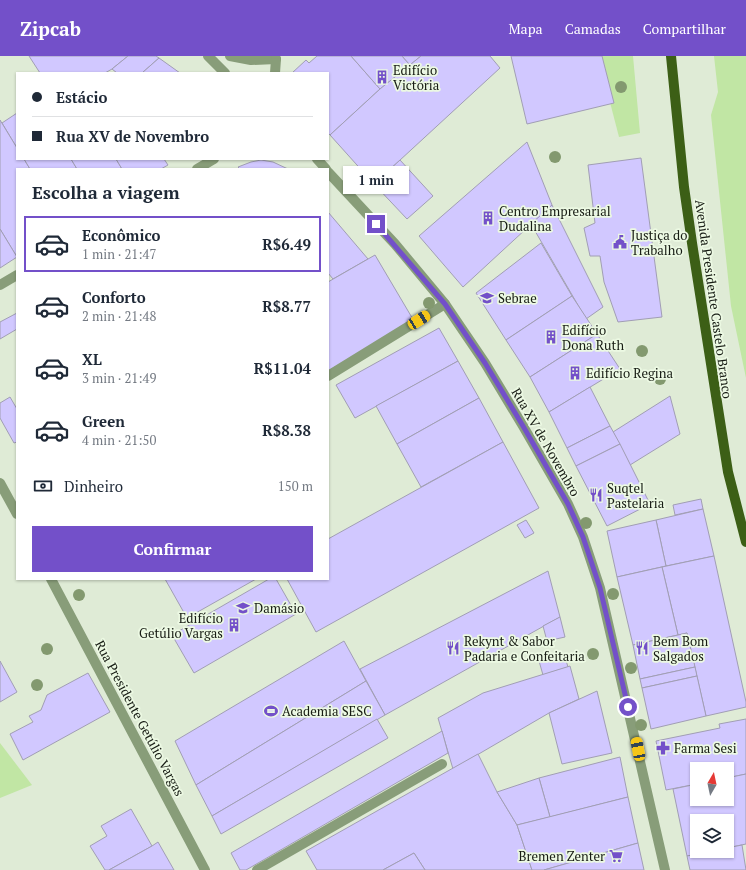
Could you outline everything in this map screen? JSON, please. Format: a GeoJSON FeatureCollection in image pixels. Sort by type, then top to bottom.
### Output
{"type":"FeatureCollection","features":[{"type":"Feature","properties":{"kind":"main road","name":"Avenida Presidente Castelo Branco"},"geometry":{"type":"LineString","coordinates":[[671,56],[684,187],[698,281],[728,472],[746,542]]}},
{"type":"Feature","properties":{"kind":"street"},"geometry":{"type":"LineString","coordinates":[[208,56],[224,72]]}},
{"type":"Feature","properties":{"kind":"street"},"geometry":{"type":"LineString","coordinates":[[230,56],[251,60],[277,57],[275,72]]}},
{"type":"Feature","properties":{"kind":"street"},"geometry":{"type":"LineString","coordinates":[[199,168],[212,160]]}},
{"type":"Feature","properties":{"kind":"street"},"geometry":{"type":"LineString","coordinates":[[317,160],[325,168]]}},
{"type":"Feature","properties":{"kind":"street","name":"Rua XV de Novembro"},"geometry":{"type":"LineString","coordinates":[[329,173],[395,244],[445,304],[485,363],[568,504],[583,537],[600,588],[665,870]]}},
{"type":"Feature","properties":{"kind":"street"},"geometry":{"type":"LineString","coordinates":[[0,285],[16,276]]}},
{"type":"Feature","properties":{"kind":"street"},"geometry":{"type":"LineString","coordinates":[[329,375],[445,304]]}},
{"type":"Feature","properties":{"kind":"street"},"geometry":{"type":"LineString","coordinates":[[0,483],[14,499],[16,509]]}},
{"type":"Feature","properties":{"kind":"street","name":"Rua Presidente Getúlio Vargas"},"geometry":{"type":"LineString","coordinates":[[52,580],[205,870]]}},
{"type":"Feature","properties":{"kind":"street"},"geometry":{"type":"LineString","coordinates":[[258,870],[442,764]]}},
{"type":"Feature","properties":{"kind":"green space"},"geometry":{"type":"Polygon","coordinates":[[[598,56],[633,56],[640,133],[619,137],[598,56]]]}},
{"type":"Feature","properties":{"kind":"green space"},"geometry":{"type":"Polygon","coordinates":[[[714,56],[746,56],[746,378],[731,306],[711,115],[718,92],[714,56]]]}},
{"type":"Feature","properties":{"kind":"green space"},"geometry":{"type":"Polygon","coordinates":[[[0,743],[32,785],[0,798],[0,743]]]}},
{"type":"Feature","properties":{"kind":"building"},"geometry":{"type":"Polygon","coordinates":[[[29,56],[128,56],[107,72],[39,72],[29,56]]]}},
{"type":"Feature","properties":{"kind":"building"},"geometry":{"type":"Polygon","coordinates":[[[128,56],[156,56],[159,58],[143,72],[116,72],[112,69],[128,56]]]}},
{"type":"Feature","properties":{"kind":"building"},"geometry":{"type":"Polygon","coordinates":[[[317,56],[351,56],[380,89],[330,135],[329,72],[293,72],[306,60],[309,63],[317,56]]]}},
{"type":"Feature","properties":{"kind":"building","name":"Edifício Victória"},"geometry":{"type":"Polygon","coordinates":[[[351,56],[402,56],[410,65],[380,89],[351,56]]]}},
{"type":"Feature","properties":{"kind":"building"},"geometry":{"type":"Polygon","coordinates":[[[402,56],[421,56],[410,65],[402,56]]]}},
{"type":"Feature","properties":{"kind":"building"},"geometry":{"type":"Polygon","coordinates":[[[421,56],[490,56],[500,68],[374,184],[330,135],[380,89],[421,56]]]}},
{"type":"Feature","properties":{"kind":"building"},"geometry":{"type":"Polygon","coordinates":[[[511,56],[602,56],[614,103],[527,124],[511,56]]]}},
{"type":"Feature","properties":{"kind":"building"},"geometry":{"type":"Polygon","coordinates":[[[159,58],[179,72],[143,72],[159,58]]]}},
{"type":"Feature","properties":{"kind":"building"},"geometry":{"type":"Polygon","coordinates":[[[16,114],[16,146],[2,123],[16,114]]]}},
{"type":"Feature","properties":{"kind":"building"},"geometry":{"type":"Polygon","coordinates":[[[0,120],[16,146],[16,160],[25,160],[29,168],[16,168],[16,255],[0,229],[0,120]]]}},
{"type":"Feature","properties":{"kind":"building","name":"Centro Empresarial Dudalina"},"geometry":{"type":"Polygon","coordinates":[[[527,142],[552,205],[463,287],[419,236],[527,142]]]}},
{"type":"Feature","properties":{"kind":"building","name":"Justiça do Trabalho"},"geometry":{"type":"Polygon","coordinates":[[[641,158],[662,317],[618,322],[604,282],[600,256],[590,256],[584,228],[595,223],[588,165],[641,158]]]}},
{"type":"Feature","properties":{"kind":"building"},"geometry":{"type":"Polygon","coordinates":[[[25,160],[72,160],[76,168],[29,168],[25,160]]]}},
{"type":"Feature","properties":{"kind":"building"},"geometry":{"type":"Polygon","coordinates":[[[72,160],[117,160],[121,168],[76,168],[72,160]]]}},
{"type":"Feature","properties":{"kind":"building"},"geometry":{"type":"Polygon","coordinates":[[[117,160],[165,160],[168,165],[163,168],[121,168],[117,160]]]}},
{"type":"Feature","properties":{"kind":"building"},"geometry":{"type":"Polygon","coordinates":[[[261,160],[273,162],[286,168],[238,167],[261,160]]]}},
{"type":"Feature","properties":{"kind":"building"},"geometry":{"type":"Polygon","coordinates":[[[400,160],[433,196],[407,219],[374,184],[400,160]]]}},
{"type":"Feature","properties":{"kind":"building"},"geometry":{"type":"Polygon","coordinates":[[[552,205],[603,307],[586,319],[531,224],[552,205]]]}},
{"type":"Feature","properties":{"kind":"building"},"geometry":{"type":"Polygon","coordinates":[[[329,213],[368,259],[333,279],[329,274],[329,213]]]}},
{"type":"Feature","properties":{"kind":"building"},"geometry":{"type":"Polygon","coordinates":[[[0,229],[16,258],[0,268],[0,229]]]}},
{"type":"Feature","properties":{"kind":"building"},"geometry":{"type":"Polygon","coordinates":[[[541,243],[572,296],[506,340],[476,293],[541,243]]]}},
{"type":"Feature","properties":{"kind":"building"},"geometry":{"type":"Polygon","coordinates":[[[375,255],[414,321],[329,370],[329,281],[375,255]]]}},
{"type":"Feature","properties":{"kind":"building","name":"Edifício Dona Ruth"},"geometry":{"type":"Polygon","coordinates":[[[572,296],[597,334],[530,377],[506,340],[572,296]]]}},
{"type":"Feature","properties":{"kind":"building"},"geometry":{"type":"Polygon","coordinates":[[[16,314],[16,330],[0,339],[0,322],[16,314]]]}},
{"type":"Feature","properties":{"kind":"building"},"geometry":{"type":"Polygon","coordinates":[[[439,328],[458,361],[355,418],[336,385],[439,328]]]}},
{"type":"Feature","properties":{"kind":"building","name":"Edifício Regina"},"geometry":{"type":"Polygon","coordinates":[[[597,334],[620,369],[549,412],[530,377],[597,334]]]}},
{"type":"Feature","properties":{"kind":"building"},"geometry":{"type":"Polygon","coordinates":[[[458,361],[479,398],[397,444],[376,406],[458,361]]]}},
{"type":"Feature","properties":{"kind":"building"},"geometry":{"type":"Polygon","coordinates":[[[590,387],[610,426],[567,448],[549,412],[590,387]]]}},
{"type":"Feature","properties":{"kind":"building"},"geometry":{"type":"Polygon","coordinates":[[[670,396],[680,434],[630,465],[613,432],[670,396]]]}},
{"type":"Feature","properties":{"kind":"building"},"geometry":{"type":"Polygon","coordinates":[[[10,397],[16,407],[16,442],[14,443],[0,418],[0,403],[10,397]]]}},
{"type":"Feature","properties":{"kind":"building"},"geometry":{"type":"Polygon","coordinates":[[[479,398],[503,442],[421,487],[397,444],[479,398]]]}},
{"type":"Feature","properties":{"kind":"building"},"geometry":{"type":"Polygon","coordinates":[[[610,426],[620,444],[576,466],[567,448],[610,426]]]}},
{"type":"Feature","properties":{"kind":"building"},"geometry":{"type":"Polygon","coordinates":[[[503,442],[539,508],[316,632],[288,580],[329,580],[329,538],[503,442]]]}},
{"type":"Feature","properties":{"kind":"building"},"geometry":{"type":"Polygon","coordinates":[[[620,444],[650,504],[607,526],[576,466],[620,444]]]}},
{"type":"Feature","properties":{"kind":"building"},"geometry":{"type":"Polygon","coordinates":[[[701,499],[703,509],[675,515],[673,505],[701,499]]]}},
{"type":"Feature","properties":{"kind":"building"},"geometry":{"type":"Polygon","coordinates":[[[703,509],[714,556],[666,566],[656,520],[703,509]]]}},
{"type":"Feature","properties":{"kind":"building"},"geometry":{"type":"Polygon","coordinates":[[[526,520],[534,533],[525,538],[517,525],[526,520]]]}},
{"type":"Feature","properties":{"kind":"building"},"geometry":{"type":"Polygon","coordinates":[[[656,520],[666,566],[617,577],[607,531],[656,520]]]}},
{"type":"Feature","properties":{"kind":"building"},"geometry":{"type":"Polygon","coordinates":[[[714,556],[746,707],[706,716],[687,633],[678,635],[662,567],[714,556]]]}},
{"type":"Feature","properties":{"kind":"building"},"geometry":{"type":"Polygon","coordinates":[[[662,567],[678,635],[633,645],[617,577],[662,567]]]}},
{"type":"Feature","properties":{"kind":"building","name":"Rekynt & Sabor Padaria e Confeitaria"},"geometry":{"type":"Polygon","coordinates":[[[548,571],[560,617],[385,715],[360,669],[548,571]]]}},
{"type":"Feature","properties":{"kind":"building"},"geometry":{"type":"Polygon","coordinates":[[[166,580],[254,580],[187,618],[166,580]]]}},
{"type":"Feature","properties":{"kind":"building","name":"Edifício Getúlio Vargas"},"geometry":{"type":"Polygon","coordinates":[[[267,580],[277,580],[296,614],[194,673],[172,635],[267,580]]]}},
{"type":"Feature","properties":{"kind":"building"},"geometry":{"type":"Polygon","coordinates":[[[560,617],[565,637],[547,641],[543,626],[560,617]]]}},
{"type":"Feature","properties":{"kind":"building"},"geometry":{"type":"Polygon","coordinates":[[[687,633],[695,667],[640,679],[633,645],[687,633]]]}},
{"type":"Feature","properties":{"kind":"building","name":"Academia SESC"},"geometry":{"type":"Polygon","coordinates":[[[344,641],[366,681],[196,785],[175,741],[344,641]]]}},
{"type":"Feature","properties":{"kind":"building"},"geometry":{"type":"Polygon","coordinates":[[[564,654],[568,667],[543,675],[539,661],[564,654]]]}},
{"type":"Feature","properties":{"kind":"building"},"geometry":{"type":"Polygon","coordinates":[[[0,661],[17,692],[0,702],[0,661]]]}},
{"type":"Feature","properties":{"kind":"building"},"geometry":{"type":"Polygon","coordinates":[[[570,666],[579,699],[549,713],[453,769],[438,718],[483,693],[570,666]]]}},
{"type":"Feature","properties":{"kind":"building"},"geometry":{"type":"Polygon","coordinates":[[[695,667],[697,676],[642,688],[640,679],[695,667]]]}},
{"type":"Feature","properties":{"kind":"building"},"geometry":{"type":"Polygon","coordinates":[[[88,673],[110,712],[23,760],[10,734],[33,722],[29,716],[41,710],[47,695],[88,673]]]}},
{"type":"Feature","properties":{"kind":"building"},"geometry":{"type":"Polygon","coordinates":[[[697,676],[706,716],[651,729],[642,688],[697,676]]]}},
{"type":"Feature","properties":{"kind":"building"},"geometry":{"type":"Polygon","coordinates":[[[366,681],[385,715],[212,816],[196,785],[366,681]]]}},
{"type":"Feature","properties":{"kind":"building"},"geometry":{"type":"Polygon","coordinates":[[[597,691],[612,753],[562,764],[549,713],[597,691]]]}},
{"type":"Feature","properties":{"kind":"building"},"geometry":{"type":"Polygon","coordinates":[[[377,719],[388,738],[221,834],[212,816],[377,719]]]}},
{"type":"Feature","properties":{"kind":"building"},"geometry":{"type":"Polygon","coordinates":[[[746,719],[746,774],[734,777],[734,762],[690,762],[690,785],[666,790],[656,741],[720,728],[719,724],[746,719]]]}},
{"type":"Feature","properties":{"kind":"building"},"geometry":{"type":"Polygon","coordinates":[[[442,731],[448,753],[246,870],[240,870],[231,853],[442,731]]]}},
{"type":"Feature","properties":{"kind":"building"},"geometry":{"type":"Polygon","coordinates":[[[478,754],[497,792],[517,825],[532,870],[425,870],[414,853],[383,870],[317,870],[306,851],[478,754]]]}},
{"type":"Feature","properties":{"kind":"building"},"geometry":{"type":"Polygon","coordinates":[[[620,757],[628,797],[550,817],[539,778],[620,757]]]}},
{"type":"Feature","properties":{"kind":"building"},"geometry":{"type":"Polygon","coordinates":[[[746,774],[746,844],[734,847],[734,814],[690,814],[690,855],[687,856],[673,789],[690,785],[690,806],[734,806],[734,777],[746,774]]]}},
{"type":"Feature","properties":{"kind":"building"},"geometry":{"type":"Polygon","coordinates":[[[539,778],[550,817],[517,825],[497,792],[539,778]]]}},
{"type":"Feature","properties":{"kind":"building"},"geometry":{"type":"Polygon","coordinates":[[[628,797],[638,843],[544,870],[532,870],[517,825],[628,797]]]}},
{"type":"Feature","properties":{"kind":"building"},"geometry":{"type":"Polygon","coordinates":[[[131,809],[152,846],[109,870],[105,870],[90,846],[107,836],[101,826],[131,809]]]}},
{"type":"Feature","properties":{"kind":"building"},"geometry":{"type":"Polygon","coordinates":[[[158,842],[174,870],[109,870],[152,846],[158,842]]]}},
{"type":"Feature","properties":{"kind":"building","name":"Bremen Zenter"},"geometry":{"type":"Polygon","coordinates":[[[638,843],[644,870],[544,870],[638,843]]]}},
{"type":"Feature","properties":{"kind":"building"},"geometry":{"type":"Polygon","coordinates":[[[742,845],[746,870],[690,870],[687,856],[690,855],[690,858],[734,858],[734,847],[742,845]]]}},
{"type":"Feature","properties":{"kind":"building"},"geometry":{"type":"Polygon","coordinates":[[[414,853],[425,870],[383,870],[414,853]]]}},
{"type":"Feature","properties":{"kind":"place","name":"Edifício Victória"},"geometry":{"type":"Point","coordinates":[382,77]}},
{"type":"Feature","properties":{"kind":"place","name":"Centro Empresarial Dudalina"},"geometry":{"type":"Point","coordinates":[488,218]}},
{"type":"Feature","properties":{"kind":"place","name":"Justiça do Trabalho"},"geometry":{"type":"Point","coordinates":[620,242]}},
{"type":"Feature","properties":{"kind":"place","name":"Sebrae"},"geometry":{"type":"Point","coordinates":[487,298]}},
{"type":"Feature","properties":{"kind":"place","name":"Edifício Dona Ruth"},"geometry":{"type":"Point","coordinates":[551,337]}},
{"type":"Feature","properties":{"kind":"place","name":"Edifício Regina"},"geometry":{"type":"Point","coordinates":[575,373]}},
{"type":"Feature","properties":{"kind":"place","name":"Suqtel Pastelaria"},"geometry":{"type":"Point","coordinates":[596,495]}},
{"type":"Feature","properties":{"kind":"place","name":"Damásio"},"geometry":{"type":"Point","coordinates":[243,608]}},
{"type":"Feature","properties":{"kind":"place","name":"Edifício Getúlio Vargas"},"geometry":{"type":"Point","coordinates":[234,625]}},
{"type":"Feature","properties":{"kind":"place","name":"Rekynt & Sabor Padaria e Confeitaria"},"geometry":{"type":"Point","coordinates":[453,648]}},
{"type":"Feature","properties":{"kind":"place","name":"Bem Bom Salgados"},"geometry":{"type":"Point","coordinates":[642,648]}},
{"type":"Feature","properties":{"kind":"place","name":"Academia SESC"},"geometry":{"type":"Point","coordinates":[271,711]}},
{"type":"Feature","properties":{"kind":"place","name":"Farma Sesi"},"geometry":{"type":"Point","coordinates":[663,748]}},
{"type":"Feature","properties":{"kind":"place","name":"Bremen Zenter"},"geometry":{"type":"Point","coordinates":[616,856]}},
{"type":"Feature","properties":{"kind":"route"},"geometry":{"type":"LineString","coordinates":[[376,224],[395,244],[445,304],[485,363],[568,504],[591,558],[600,588],[628,707]]}}]}
